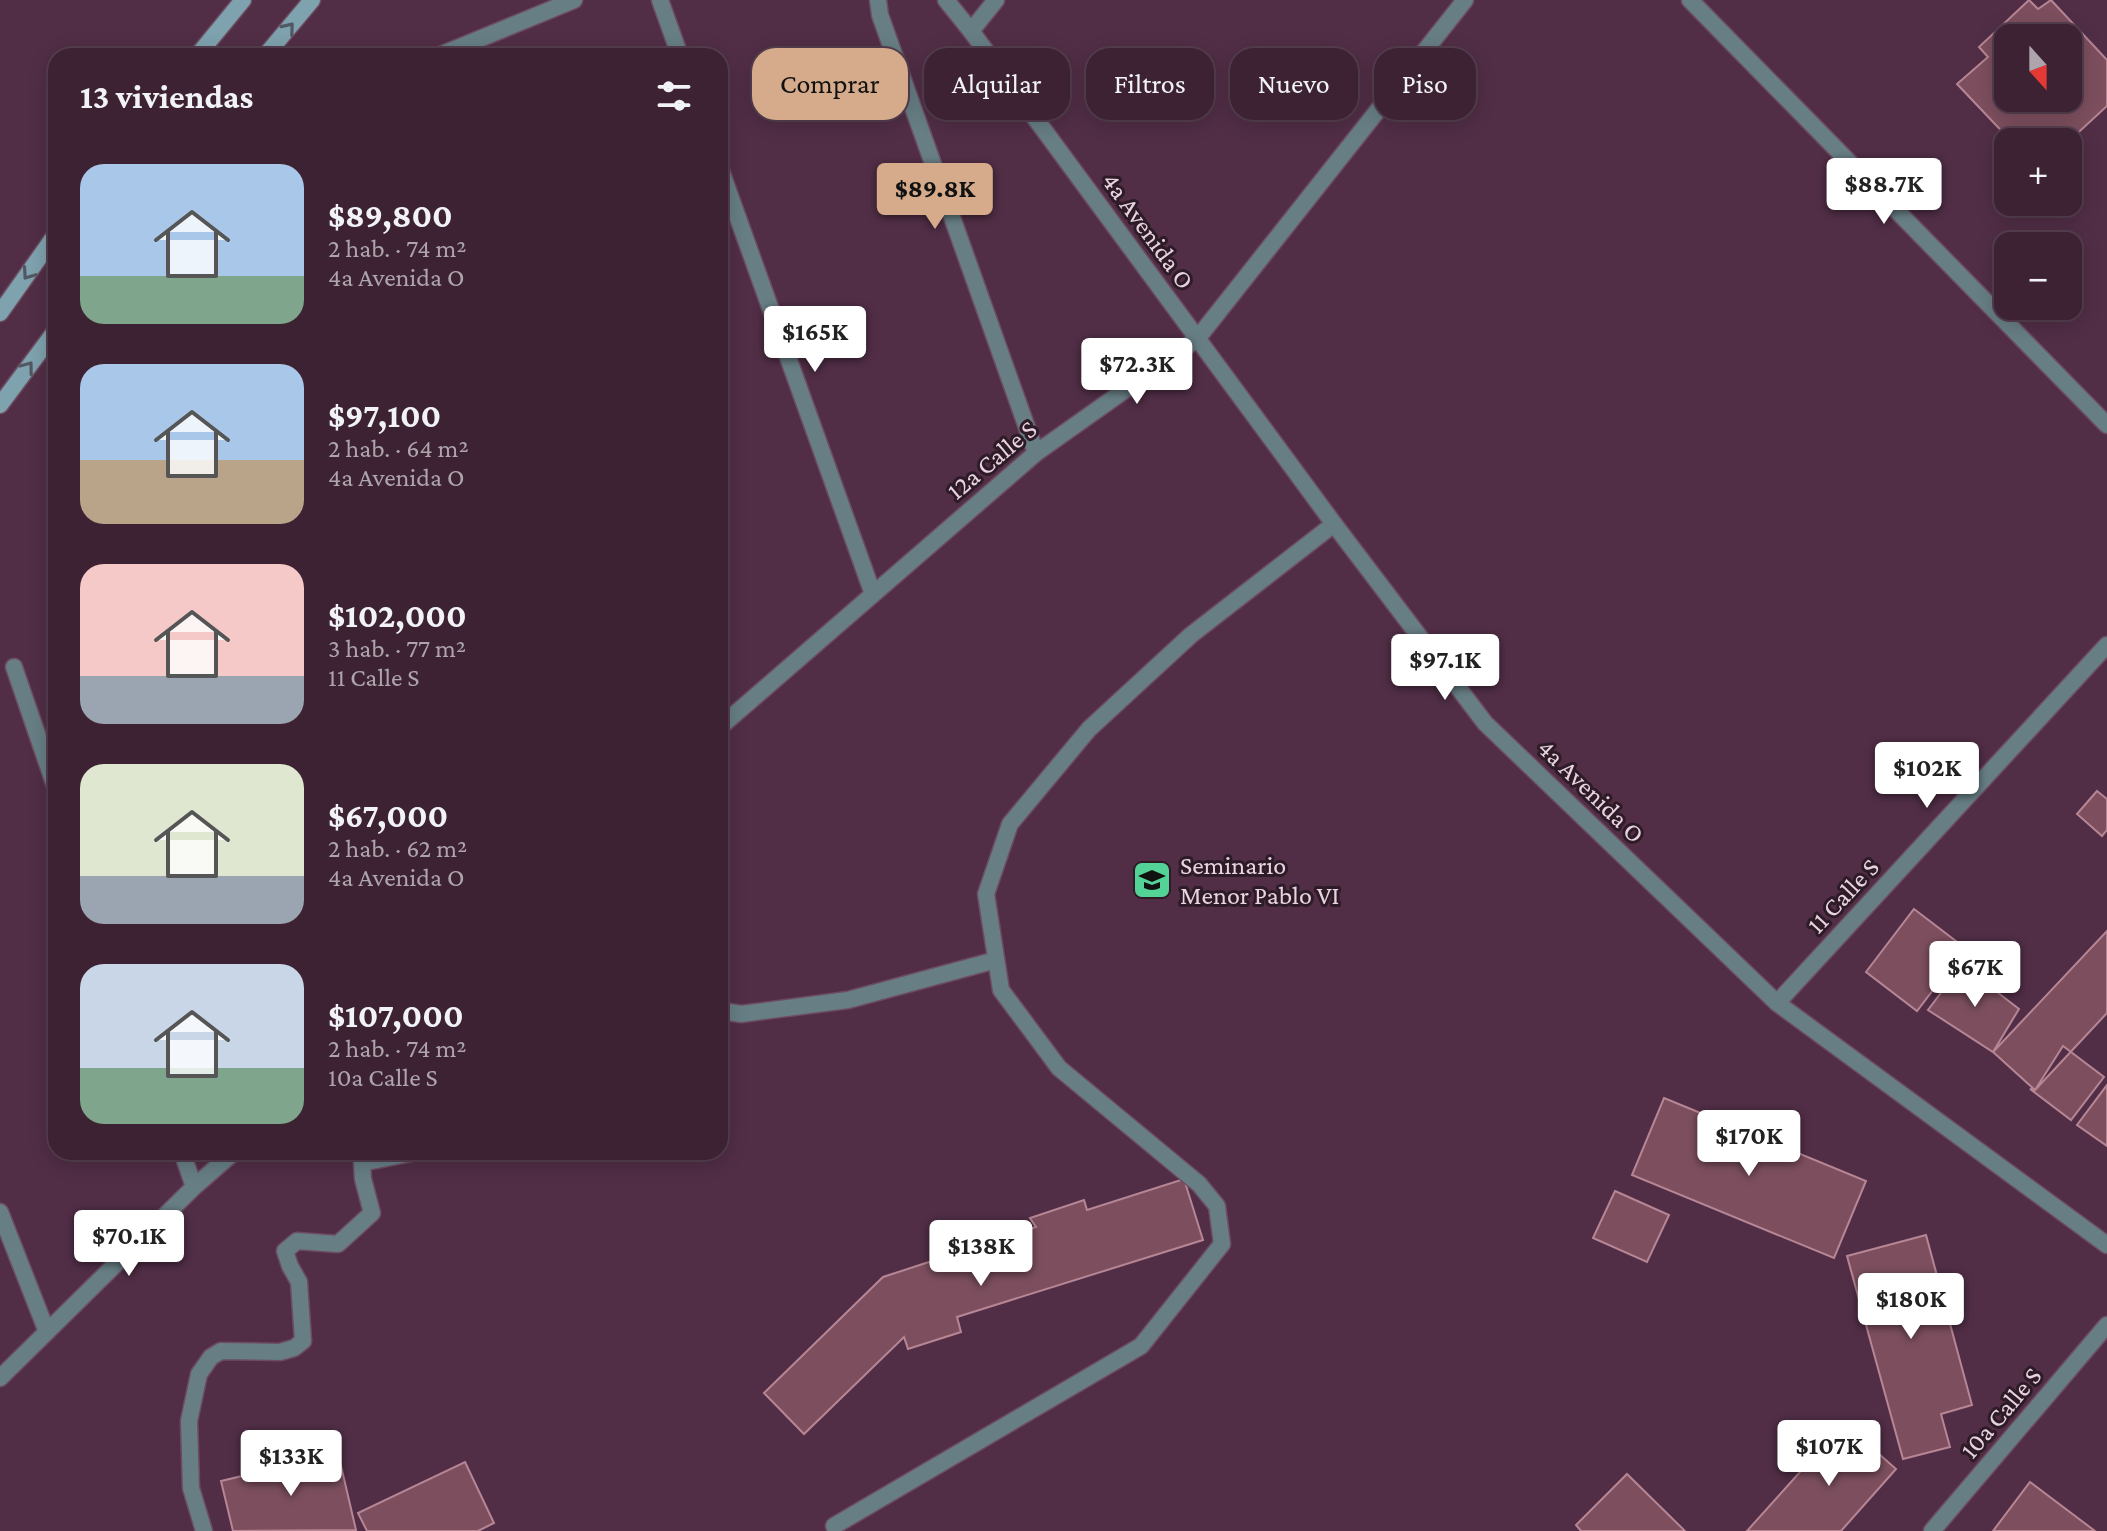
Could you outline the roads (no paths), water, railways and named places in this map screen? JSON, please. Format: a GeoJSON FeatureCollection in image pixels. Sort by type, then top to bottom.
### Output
{"type":"FeatureCollection","features":[{"type":"Feature","properties":{"kind":"street"},"geometry":{"type":"LineString","coordinates":[[204,48],[243,0]]}},
{"type":"Feature","properties":{"kind":"street"},"geometry":{"type":"LineString","coordinates":[[272,48],[312,0]]}},
{"type":"Feature","properties":{"kind":"street"},"geometry":{"type":"LineString","coordinates":[[457,48],[574,0]]}},
{"type":"Feature","properties":{"kind":"street"},"geometry":{"type":"LineString","coordinates":[[660,0],[677,48]]}},
{"type":"Feature","properties":{"kind":"street"},"geometry":{"type":"LineString","coordinates":[[878,0],[880,15],[1036,453]]}},
{"type":"Feature","properties":{"kind":"street","name":"4a Avenida O"},"geometry":{"type":"LineString","coordinates":[[946,0],[1485,723],[1777,1003],[2107,1245]]}},
{"type":"Feature","properties":{"kind":"street"},"geometry":{"type":"LineString","coordinates":[[971,31],[996,0]]}},
{"type":"Feature","properties":{"kind":"street","name":"12a Calle S"},"geometry":{"type":"LineString","coordinates":[[728,720],[1036,453],[1197,339],[1465,0]]}},
{"type":"Feature","properties":{"kind":"street"},"geometry":{"type":"LineString","coordinates":[[1690,0],[2107,425]]}},
{"type":"Feature","properties":{"kind":"street"},"geometry":{"type":"LineString","coordinates":[[728,190],[873,594]]}},
{"type":"Feature","properties":{"kind":"street"},"geometry":{"type":"LineString","coordinates":[[0,313],[48,245]]}},
{"type":"Feature","properties":{"kind":"street"},"geometry":{"type":"LineString","coordinates":[[0,405],[48,341]]}},
{"type":"Feature","properties":{"kind":"street"},"geometry":{"type":"LineString","coordinates":[[834,1526],[1141,1346],[1222,1244],[1217,1206],[1199,1184],[1059,1068],[1001,990],[986,894],[1010,824],[1089,729],[1191,635],[1334,524]]}},
{"type":"Feature","properties":{"kind":"street","name":"11 Calle S"},"geometry":{"type":"LineString","coordinates":[[1777,1003],[2107,645]]}},
{"type":"Feature","properties":{"kind":"street"},"geometry":{"type":"LineString","coordinates":[[14,667],[48,766]]}},
{"type":"Feature","properties":{"kind":"street"},"geometry":{"type":"LineString","coordinates":[[728,1012],[741,1014],[848,1000],[996,960]]}},
{"type":"Feature","properties":{"kind":"street"},"geometry":{"type":"LineString","coordinates":[[185,1160],[194,1187]]}},
{"type":"Feature","properties":{"kind":"street"},"geometry":{"type":"LineString","coordinates":[[0,1378],[225,1160]]}},
{"type":"Feature","properties":{"kind":"street"},"geometry":{"type":"LineString","coordinates":[[204,1531],[191,1488],[189,1421],[199,1374],[211,1357],[221,1351],[280,1352],[294,1348],[303,1341],[299,1282],[285,1251],[297,1241],[338,1244],[372,1213],[362,1163],[377,1160]]}},
{"type":"Feature","properties":{"kind":"street"},"geometry":{"type":"LineString","coordinates":[[0,1212],[47,1332]]}},
{"type":"Feature","properties":{"kind":"street","name":"10a Calle S"},"geometry":{"type":"LineString","coordinates":[[1932,1531],[2107,1325]]}},
{"type":"Feature","properties":{"kind":"place","name":"Seminario Menor Pablo VI"},"geometry":{"type":"Point","coordinates":[1152,880]}}]}
